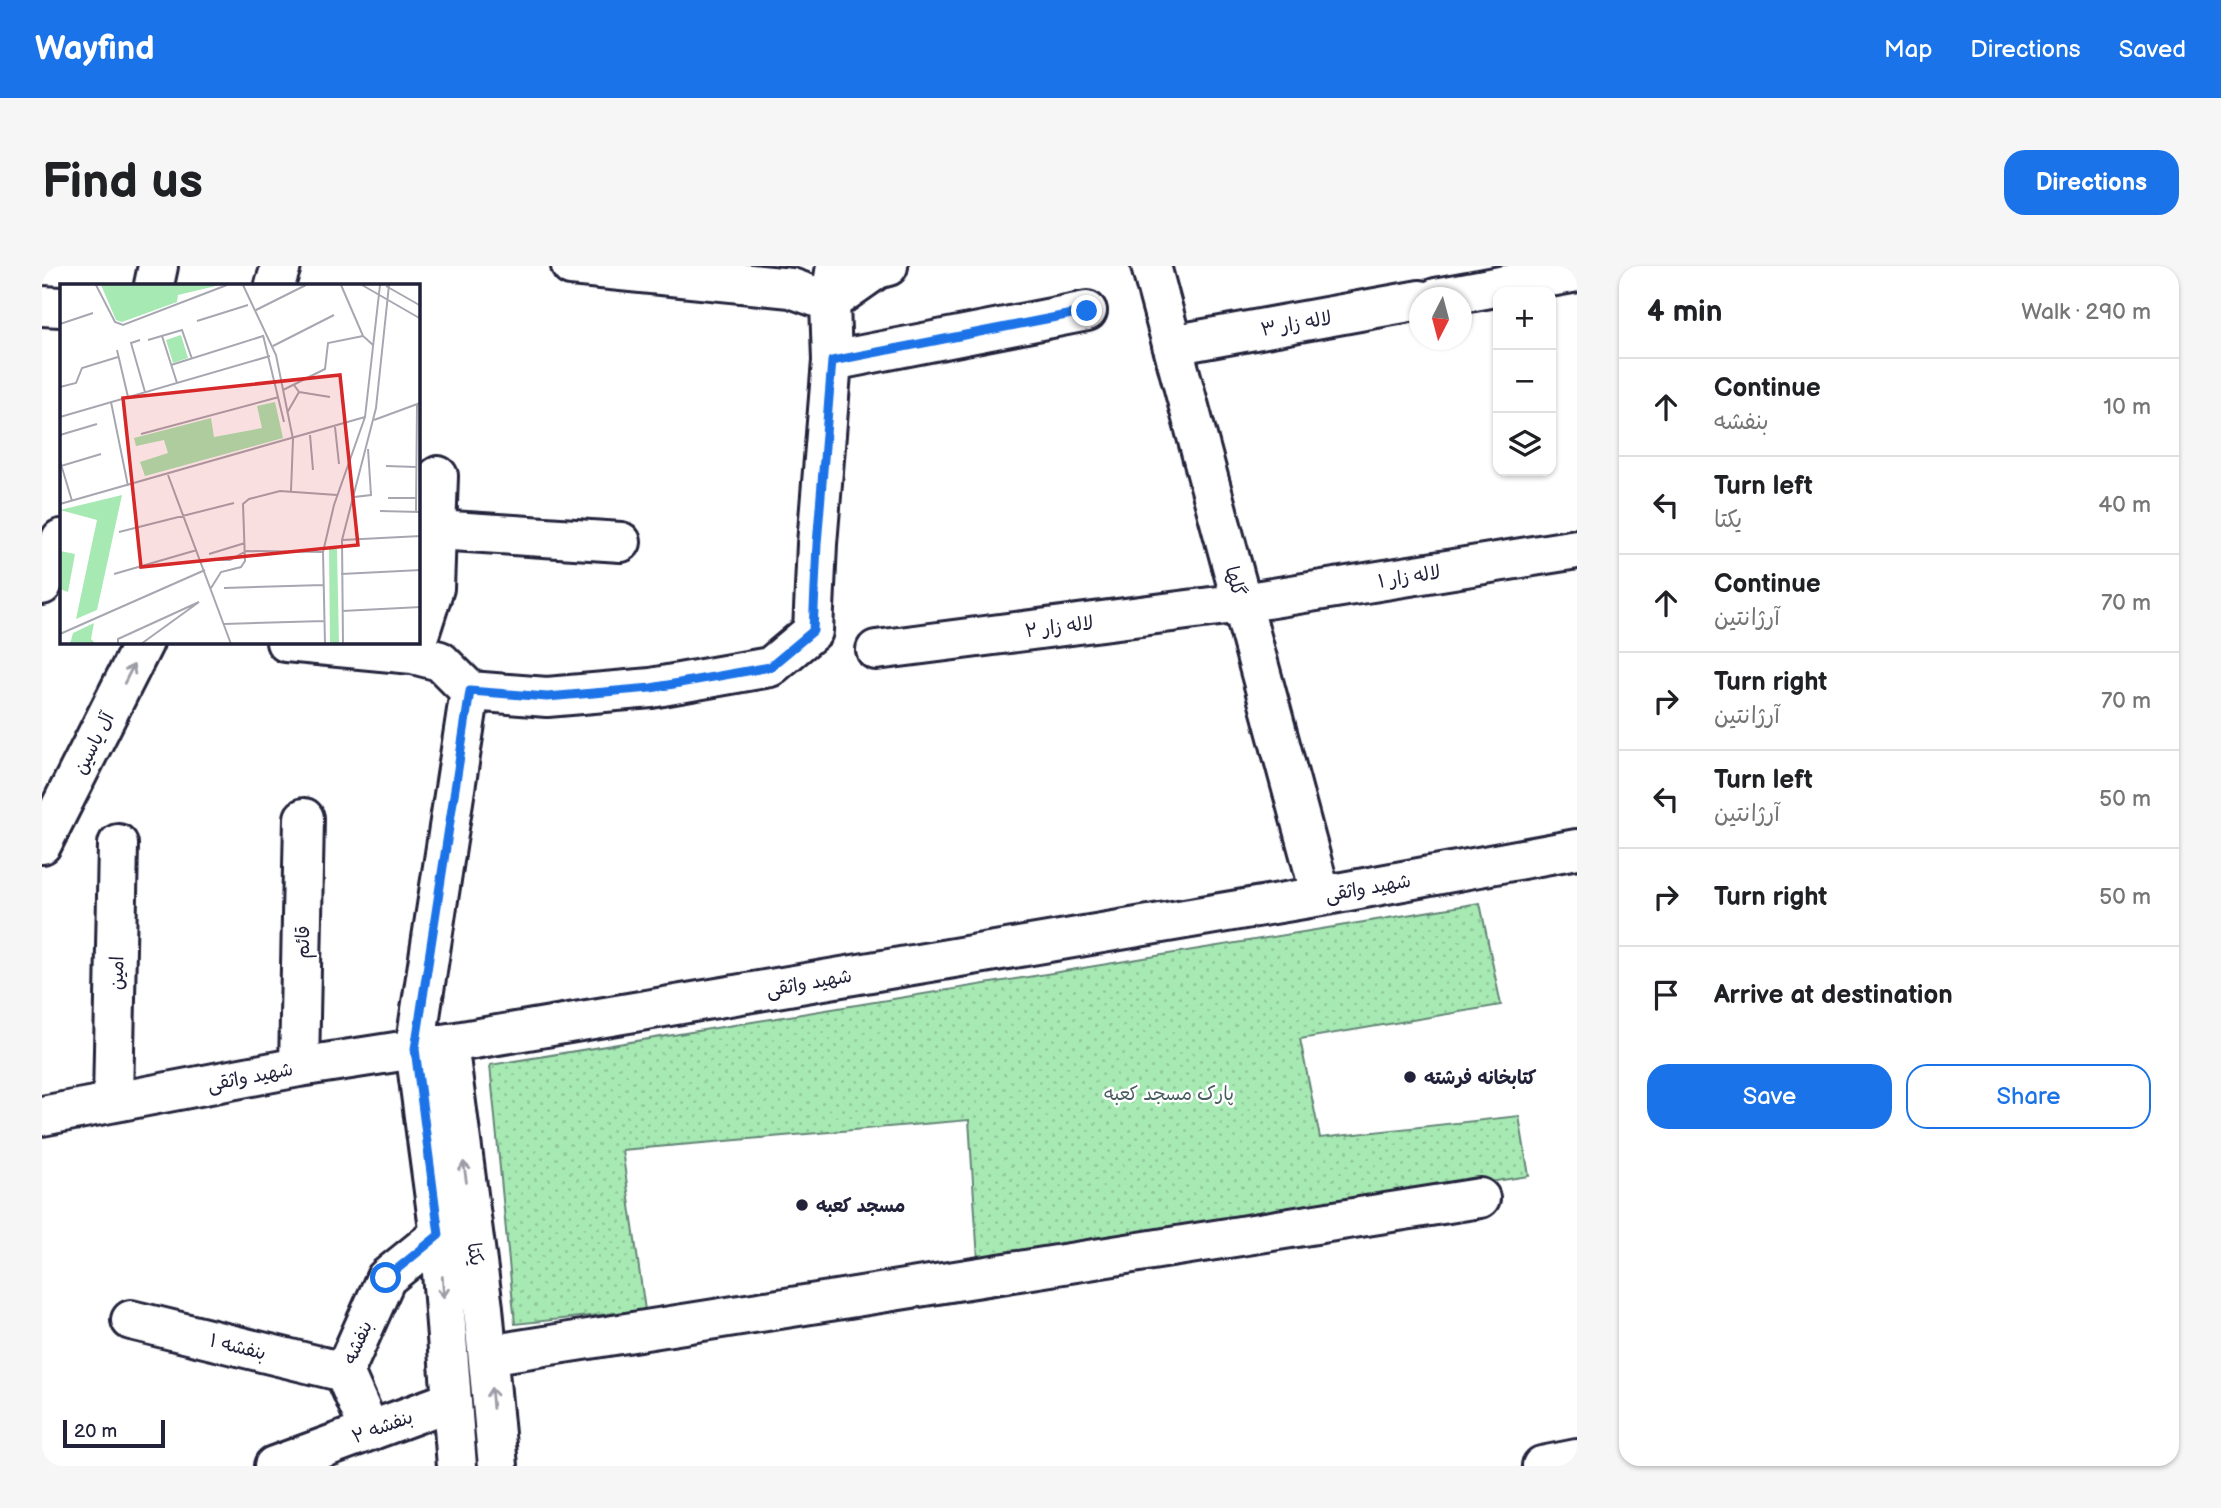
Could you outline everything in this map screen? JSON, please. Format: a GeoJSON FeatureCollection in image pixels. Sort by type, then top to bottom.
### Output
{"type":"FeatureCollection","features":[{"type":"Feature","properties":{"kind":"street"},"geometry":{"type":"LineString","coordinates":[[154,284],[158,266]]}},
{"type":"Feature","properties":{"kind":"street"},"geometry":{"type":"LineString","coordinates":[[275,284],[281,266]]}},
{"type":"Feature","properties":{"kind":"street"},"geometry":{"type":"LineString","coordinates":[[571,266],[791,288],[833,284],[888,266]]}},
{"type":"Feature","properties":{"kind":"street","name":"گلها"},"geometry":{"type":"LineString","coordinates":[[1147,268],[1172,345],[1321,896]]}},
{"type":"Feature","properties":{"kind":"street"},"geometry":{"type":"LineString","coordinates":[[1472,291],[1577,272]]}},
{"type":"Feature","properties":{"kind":"street"},"geometry":{"type":"LineString","coordinates":[[373,644],[416,645],[440,661],[470,691],[547,697],[651,688],[770,667],[813,631],[817,544],[832,361],[833,284]]}},
{"type":"Feature","properties":{"kind":"street","name":"لاله زار ۳"},"geometry":{"type":"LineString","coordinates":[[1172,345],[1409,302]]}},
{"type":"Feature","properties":{"kind":"street"},"geometry":{"type":"LineString","coordinates":[[42,306],[60,307]]}},
{"type":"Feature","properties":{"kind":"street"},"geometry":{"type":"LineString","coordinates":[[832,361],[1087,311]]}},
{"type":"Feature","properties":{"kind":"street"},"geometry":{"type":"LineString","coordinates":[[420,632],[434,588],[438,476]]}},
{"type":"Feature","properties":{"kind":"street"},"geometry":{"type":"LineString","coordinates":[[436,530],[621,542]]}},
{"type":"Feature","properties":{"kind":"street"},"geometry":{"type":"LineString","coordinates":[[42,585],[60,541]]}},
{"type":"Feature","properties":{"kind":"street","name":"لاله زار ۱"},"geometry":{"type":"LineString","coordinates":[[1242,603],[1577,549]]}},
{"type":"Feature","properties":{"kind":"street","name":"لاله زار ۲"},"geometry":{"type":"LineString","coordinates":[[876,650],[1242,603]]}},
{"type":"Feature","properties":{"kind":"street","name":"آل یاسین"},"geometry":{"type":"LineString","coordinates":[[42,844],[143,644]]}},
{"type":"Feature","properties":{"kind":"street","name":"یکتا"},"geometry":{"type":"LineString","coordinates":[[457,1466],[451,1401],[449,1225],[432,1046],[470,691]]}},
{"type":"Feature","properties":{"kind":"street","name":"قائم"},"geometry":{"type":"LineString","coordinates":[[299,1067],[304,818]]}},
{"type":"Feature","properties":{"kind":"street","name":"امین"},"geometry":{"type":"LineString","coordinates":[[113,1102],[118,844]]}},
{"type":"Feature","properties":{"kind":"street","name":"شهید واثقی"},"geometry":{"type":"LineString","coordinates":[[42,1116],[299,1067],[1321,896],[1577,849]]}},
{"type":"Feature","properties":{"kind":"street"},"geometry":{"type":"LineString","coordinates":[[488,1355],[1480,1198]]}},
{"type":"Feature","properties":{"kind":"street","name":"یکتا"},"geometry":{"type":"LineString","coordinates":[[449,1225],[488,1355],[498,1466]]}},
{"type":"Feature","properties":{"kind":"street","name":"بنفشه"},"geometry":{"type":"LineString","coordinates":[[370,1431],[344,1373],[386,1278],[449,1225]]}},
{"type":"Feature","properties":{"kind":"street","name":"بنفشه ۱"},"geometry":{"type":"LineString","coordinates":[[131,1320],[344,1373]]}},
{"type":"Feature","properties":{"kind":"street","name":"بنفشه ۲"},"geometry":{"type":"LineString","coordinates":[[274,1466],[451,1401]]}},
{"type":"Feature","properties":{"kind":"street"},"geometry":{"type":"LineString","coordinates":[[1542,1466],[1577,1460]]}},
{"type":"Feature","properties":{"kind":"green space","name":"پارک مسجد کعبه"},"geometry":{"type":"Polygon","coordinates":[[[1480,903],[1501,1005],[1300,1039],[1320,1138],[1519,1116],[1529,1176],[978,1260],[969,1120],[622,1150],[645,1310],[515,1324],[490,1065],[1480,903]]]}},
{"type":"Feature","properties":{"kind":"place","name":"کتابخانه فرشته"},"geometry":{"type":"Point","coordinates":[1410,1077]}},
{"type":"Feature","properties":{"kind":"place","name":"مسجد کعبه"},"geometry":{"type":"Point","coordinates":[802,1205]}},
{"type":"Feature","properties":{"kind":"route"},"geometry":{"type":"LineString","coordinates":[[386,1278],[439,1235],[415,1049],[470,691],[547,697],[651,688],[770,667],[813,631],[817,544],[832,361],[1087,311]]}}]}
